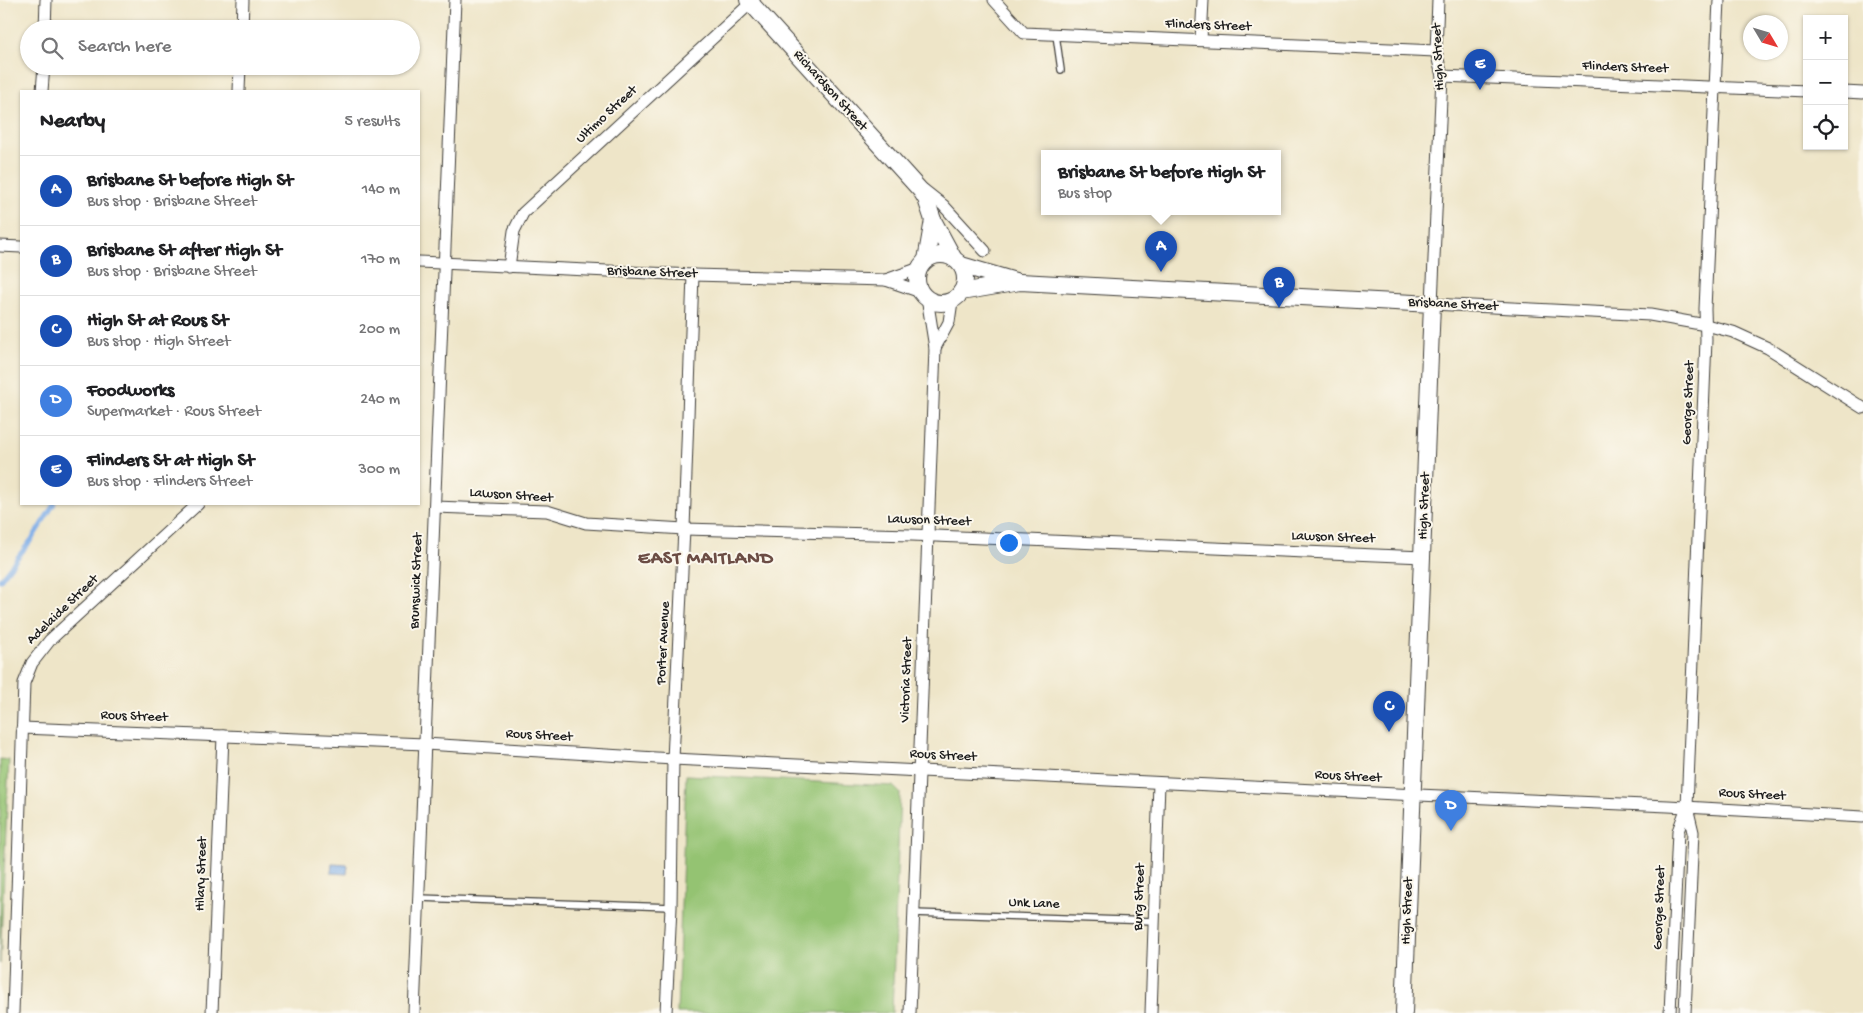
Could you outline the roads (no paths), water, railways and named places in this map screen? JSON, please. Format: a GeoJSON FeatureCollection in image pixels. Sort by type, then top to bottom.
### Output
{"type":"FeatureCollection","features":[{"type":"Feature","properties":{"kind":"main road","name":"Richardson Street"},"geometry":{"type":"LineString","coordinates":[[751,1],[912,181],[926,199],[933,220],[958,262]]}},
{"type":"Feature","properties":{"kind":"main road"},"geometry":{"type":"LineString","coordinates":[[923,264],[940,255],[958,262],[965,279],[956,297],[939,303],[924,295],[918,284],[918,276],[923,264],[933,220]]}},
{"type":"Feature","properties":{"kind":"main road","name":"Brisbane Street"},"geometry":{"type":"LineString","coordinates":[[958,262],[1020,282]]}},
{"type":"Feature","properties":{"kind":"main road","name":"Brisbane Street"},"geometry":{"type":"LineString","coordinates":[[956,297],[989,286],[1020,282],[1432,304]]}},
{"type":"Feature","properties":{"kind":"main road","name":"High Street"},"geometry":{"type":"LineString","coordinates":[[1404,1013],[1432,304]]}},
{"type":"Feature","properties":{"kind":"street"},"geometry":{"type":"LineString","coordinates":[[45,20],[46,0]]}},
{"type":"Feature","properties":{"kind":"street"},"geometry":{"type":"LineString","coordinates":[[242,20],[243,0]]}},
{"type":"Feature","properties":{"kind":"street","name":"Brunswick Street"},"geometry":{"type":"LineString","coordinates":[[414,1013],[455,0]]}},
{"type":"Feature","properties":{"kind":"street","name":"Flinders Street"},"geometry":{"type":"LineString","coordinates":[[994,0],[1024,32],[1056,35],[1436,51]]}},
{"type":"Feature","properties":{"kind":"street"},"geometry":{"type":"LineString","coordinates":[[1200,40],[1203,0]]}},
{"type":"Feature","properties":{"kind":"street","name":"High Street"},"geometry":{"type":"LineString","coordinates":[[1432,304],[1442,76],[1436,51],[1438,0]]}},
{"type":"Feature","properties":{"kind":"street","name":"George Street"},"geometry":{"type":"LineString","coordinates":[[1685,1013],[1694,832],[1687,807],[1706,340],[1705,309],[1719,0]]}},
{"type":"Feature","properties":{"kind":"street","name":"Ultimo Street"},"geometry":{"type":"LineString","coordinates":[[509,267],[514,232],[523,213],[751,1]]}},
{"type":"Feature","properties":{"kind":"street"},"geometry":{"type":"LineString","coordinates":[[42,90],[43,75]]}},
{"type":"Feature","properties":{"kind":"street"},"geometry":{"type":"LineString","coordinates":[[239,90],[240,75]]}},
{"type":"Feature","properties":{"kind":"street","name":"Flinders Street"},"geometry":{"type":"LineString","coordinates":[[1442,76],[1803,91]]}},
{"type":"Feature","properties":{"kind":"street"},"geometry":{"type":"LineString","coordinates":[[1848,92],[1863,93]]}},
{"type":"Feature","properties":{"kind":"street","name":"Richardson Street"},"geometry":{"type":"LineString","coordinates":[[912,181],[943,205],[985,251]]}},
{"type":"Feature","properties":{"kind":"street"},"geometry":{"type":"LineString","coordinates":[[0,246],[20,247]]}},
{"type":"Feature","properties":{"kind":"street","name":"Brisbane Street"},"geometry":{"type":"LineString","coordinates":[[420,262],[509,267],[886,280],[924,295]]}},
{"type":"Feature","properties":{"kind":"street","name":"Brisbane Street"},"geometry":{"type":"LineString","coordinates":[[886,280],[923,264]]}},
{"type":"Feature","properties":{"kind":"street","name":"Porter Avenue"},"geometry":{"type":"LineString","coordinates":[[666,1013],[671,907],[673,758],[684,529],[693,274]]}},
{"type":"Feature","properties":{"kind":"street","name":"Victoria Street"},"geometry":{"type":"LineString","coordinates":[[910,1013],[935,348],[924,295]]}},
{"type":"Feature","properties":{"kind":"street","name":"Victoria Street"},"geometry":{"type":"LineString","coordinates":[[935,348],[949,322],[956,297]]}},
{"type":"Feature","properties":{"kind":"street","name":"Brisbane Street"},"geometry":{"type":"LineString","coordinates":[[1432,304],[1650,315],[1706,324],[1733,332],[1768,348],[1863,408]]}},
{"type":"Feature","properties":{"kind":"street","name":"Adelaide Street"},"geometry":{"type":"LineString","coordinates":[[13,1013],[24,683],[32,663],[50,640],[197,505]]}},
{"type":"Feature","properties":{"kind":"street","name":"Lawson Street"},"geometry":{"type":"LineString","coordinates":[[434,507],[547,511],[586,523],[684,529],[928,536],[1423,557]]}},
{"type":"Feature","properties":{"kind":"street","name":"Rous Street"},"geometry":{"type":"LineString","coordinates":[[22,728],[425,744],[1863,817]]}},
{"type":"Feature","properties":{"kind":"street","name":"Hilary Street"},"geometry":{"type":"LineString","coordinates":[[212,1013],[223,736]]}},
{"type":"Feature","properties":{"kind":"street","name":"Burg Street"},"geometry":{"type":"LineString","coordinates":[[1151,1013],[1159,782]]}},
{"type":"Feature","properties":{"kind":"street","name":"George Street"},"geometry":{"type":"LineString","coordinates":[[1670,1013],[1678,831],[1687,807]]}},
{"type":"Feature","properties":{"kind":"lane"},"geometry":{"type":"LineString","coordinates":[[1056,35],[1061,70]]}},
{"type":"Feature","properties":{"kind":"lane"},"geometry":{"type":"LineString","coordinates":[[419,898],[671,907]]}},
{"type":"Feature","properties":{"kind":"lane","name":"Unk Lane"},"geometry":{"type":"LineString","coordinates":[[914,913],[1154,921]]}},
{"type":"Feature","properties":{"kind":"water"},"geometry":{"type":"Polygon","coordinates":[[[332,864],[348,865],[347,874],[331,873],[332,864]]]}},
{"type":"Feature","properties":{"kind":"waterway"},"geometry":{"type":"LineString","coordinates":[[0,580],[32,539],[53,505]]}},
{"type":"Feature","properties":{"kind":"place","name":"Flinders St at High St"},"geometry":{"type":"Point","coordinates":[1480,90]}},
{"type":"Feature","properties":{"kind":"place","name":"Brisbane St before High St"},"geometry":{"type":"Point","coordinates":[1161,272]}},
{"type":"Feature","properties":{"kind":"place","name":"Brisbane St after High St"},"geometry":{"type":"Point","coordinates":[1279,308]}},
{"type":"Feature","properties":{"kind":"place","name":"High St at Rous St"},"geometry":{"type":"Point","coordinates":[1389,732]}},
{"type":"Feature","properties":{"kind":"place","name":"Foodworks"},"geometry":{"type":"Point","coordinates":[1451,831]}},
{"type":"Feature","properties":{"kind":"district","name":"EAST MAITLAND"},"geometry":{"type":"Point","coordinates":[706,559]}}]}
